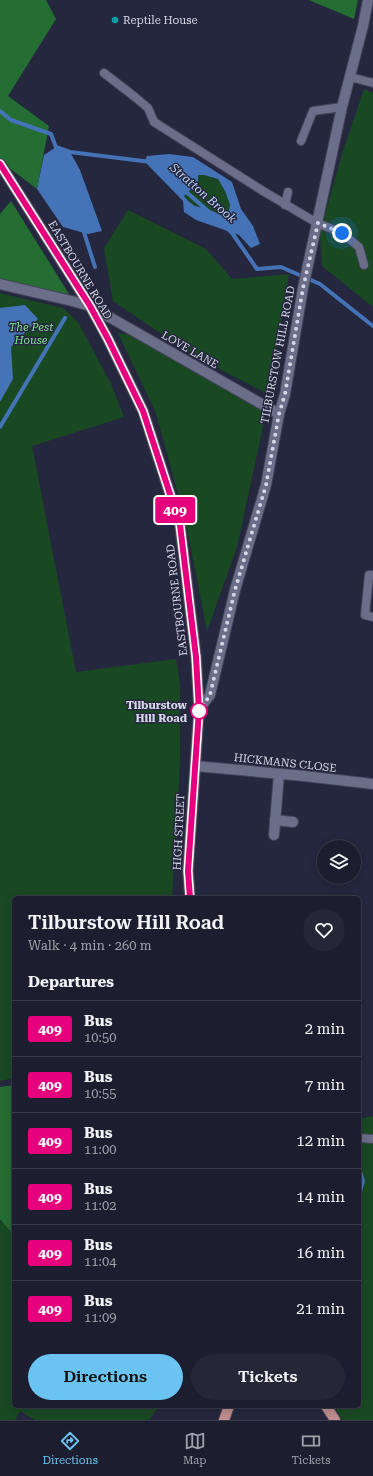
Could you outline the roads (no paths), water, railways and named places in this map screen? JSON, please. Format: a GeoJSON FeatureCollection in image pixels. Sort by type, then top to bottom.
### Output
{"type":"FeatureCollection","features":[{"type":"Feature","properties":{"kind":"main road","name":"EASTBOURNE ROAD"},"geometry":{"type":"LineString","coordinates":[[0,164],[90,306],[108,339],[143,411],[180,525],[196,657],[199,710],[195,766]]}},
{"type":"Feature","properties":{"kind":"main road","name":"HIGH STREET"},"geometry":{"type":"LineString","coordinates":[[190,896],[188,871],[195,766]]}},
{"type":"Feature","properties":{"kind":"main road"},"geometry":{"type":"LineString","coordinates":[[224,1420],[228,1408]]}},
{"type":"Feature","properties":{"kind":"main road"},"geometry":{"type":"LineString","coordinates":[[327,1408],[335,1420]]}},
{"type":"Feature","properties":{"kind":"street","name":"TILBURSTOW HILL ROAD"},"geometry":{"type":"LineString","coordinates":[[199,710],[210,695],[235,590],[266,485],[279,414],[285,394],[305,278],[342,106],[363,26],[368,0]]}},
{"type":"Feature","properties":{"kind":"street","name":"LOVE LANE"},"geometry":{"type":"LineString","coordinates":[[0,284],[72,300],[90,306],[279,414]]}},
{"type":"Feature","properties":{"kind":"street","name":"HICKMANS CLOSE"},"geometry":{"type":"LineString","coordinates":[[195,766],[373,784]]}},
{"type":"Feature","properties":{"kind":"street"},"geometry":{"type":"LineString","coordinates":[[274,835],[279,774]]}},
{"type":"Feature","properties":{"kind":"street"},"geometry":{"type":"LineString","coordinates":[[275,820],[293,822]]}},
{"type":"Feature","properties":{"kind":"lane"},"geometry":{"type":"LineString","coordinates":[[104,73],[135,96],[148,108],[154,122],[285,205],[318,223],[342,233],[359,248],[364,264]]}},
{"type":"Feature","properties":{"kind":"lane"},"geometry":{"type":"LineString","coordinates":[[350,77],[373,83]]}},
{"type":"Feature","properties":{"kind":"lane"},"geometry":{"type":"LineString","coordinates":[[300,141],[313,111],[342,106]]}},
{"type":"Feature","properties":{"kind":"lane"},"geometry":{"type":"LineString","coordinates":[[285,205],[288,192]]}},
{"type":"Feature","properties":{"kind":"lane"},"geometry":{"type":"LineString","coordinates":[[373,575],[369,575],[365,615],[373,617]]}},
{"type":"Feature","properties":{"kind":"lane"},"geometry":{"type":"LineString","coordinates":[[361,1138],[373,1139]]}},
{"type":"Feature","properties":{"kind":"water"},"geometry":{"type":"Polygon","coordinates":[[[56,147],[70,152],[80,170],[102,231],[88,234],[63,227],[37,189],[44,155],[56,147]]]}},
{"type":"Feature","properties":{"kind":"water"},"geometry":{"type":"Polygon","coordinates":[[[169,154],[193,157],[232,182],[241,209],[253,226],[260,244],[251,248],[239,235],[196,220],[184,212],[183,201],[147,164],[145,161],[147,156],[169,154]],[[198,175],[198,182],[184,196],[195,206],[208,209],[221,215],[228,215],[230,205],[225,191],[218,179],[198,175]]]}},
{"type":"Feature","properties":{"kind":"water"},"geometry":{"type":"Polygon","coordinates":[[[25,305],[38,319],[11,347],[13,379],[0,402],[0,308],[25,305]]]}},
{"type":"Feature","properties":{"kind":"water"},"geometry":{"type":"Polygon","coordinates":[[[361,1168],[365,1181],[361,1196],[361,1168]]]}},
{"type":"Feature","properties":{"kind":"waterway","name":"Stratton Brook"},"geometry":{"type":"LineString","coordinates":[[0,111],[11,120],[51,134],[57,150]]}},
{"type":"Feature","properties":{"kind":"waterway","name":"Stratton Brook"},"geometry":{"type":"LineString","coordinates":[[56,147],[70,152],[151,162]]}},
{"type":"Feature","properties":{"kind":"waterway","name":"Stratton Brook"},"geometry":{"type":"LineString","coordinates":[[183,189],[208,211]]}},
{"type":"Feature","properties":{"kind":"waterway"},"geometry":{"type":"LineString","coordinates":[[83,229],[95,267]]}},
{"type":"Feature","properties":{"kind":"waterway","name":"Stratton Brook"},"geometry":{"type":"LineString","coordinates":[[228,229],[257,269],[281,267],[320,284],[373,326]]}},
{"type":"Feature","properties":{"kind":"waterway"},"geometry":{"type":"LineString","coordinates":[[0,427],[65,318]]}},
{"type":"Feature","properties":{"kind":"place","name":"Reptile House"},"geometry":{"type":"Point","coordinates":[115,20]}},
{"type":"Feature","properties":{"kind":"place","name":"Tilburstow Hill Road"},"geometry":{"type":"Point","coordinates":[199,711]}},
{"type":"Feature","properties":{"kind":"park label","name":"The Pest House"},"geometry":{"type":"Point","coordinates":[31,333]}}]}
